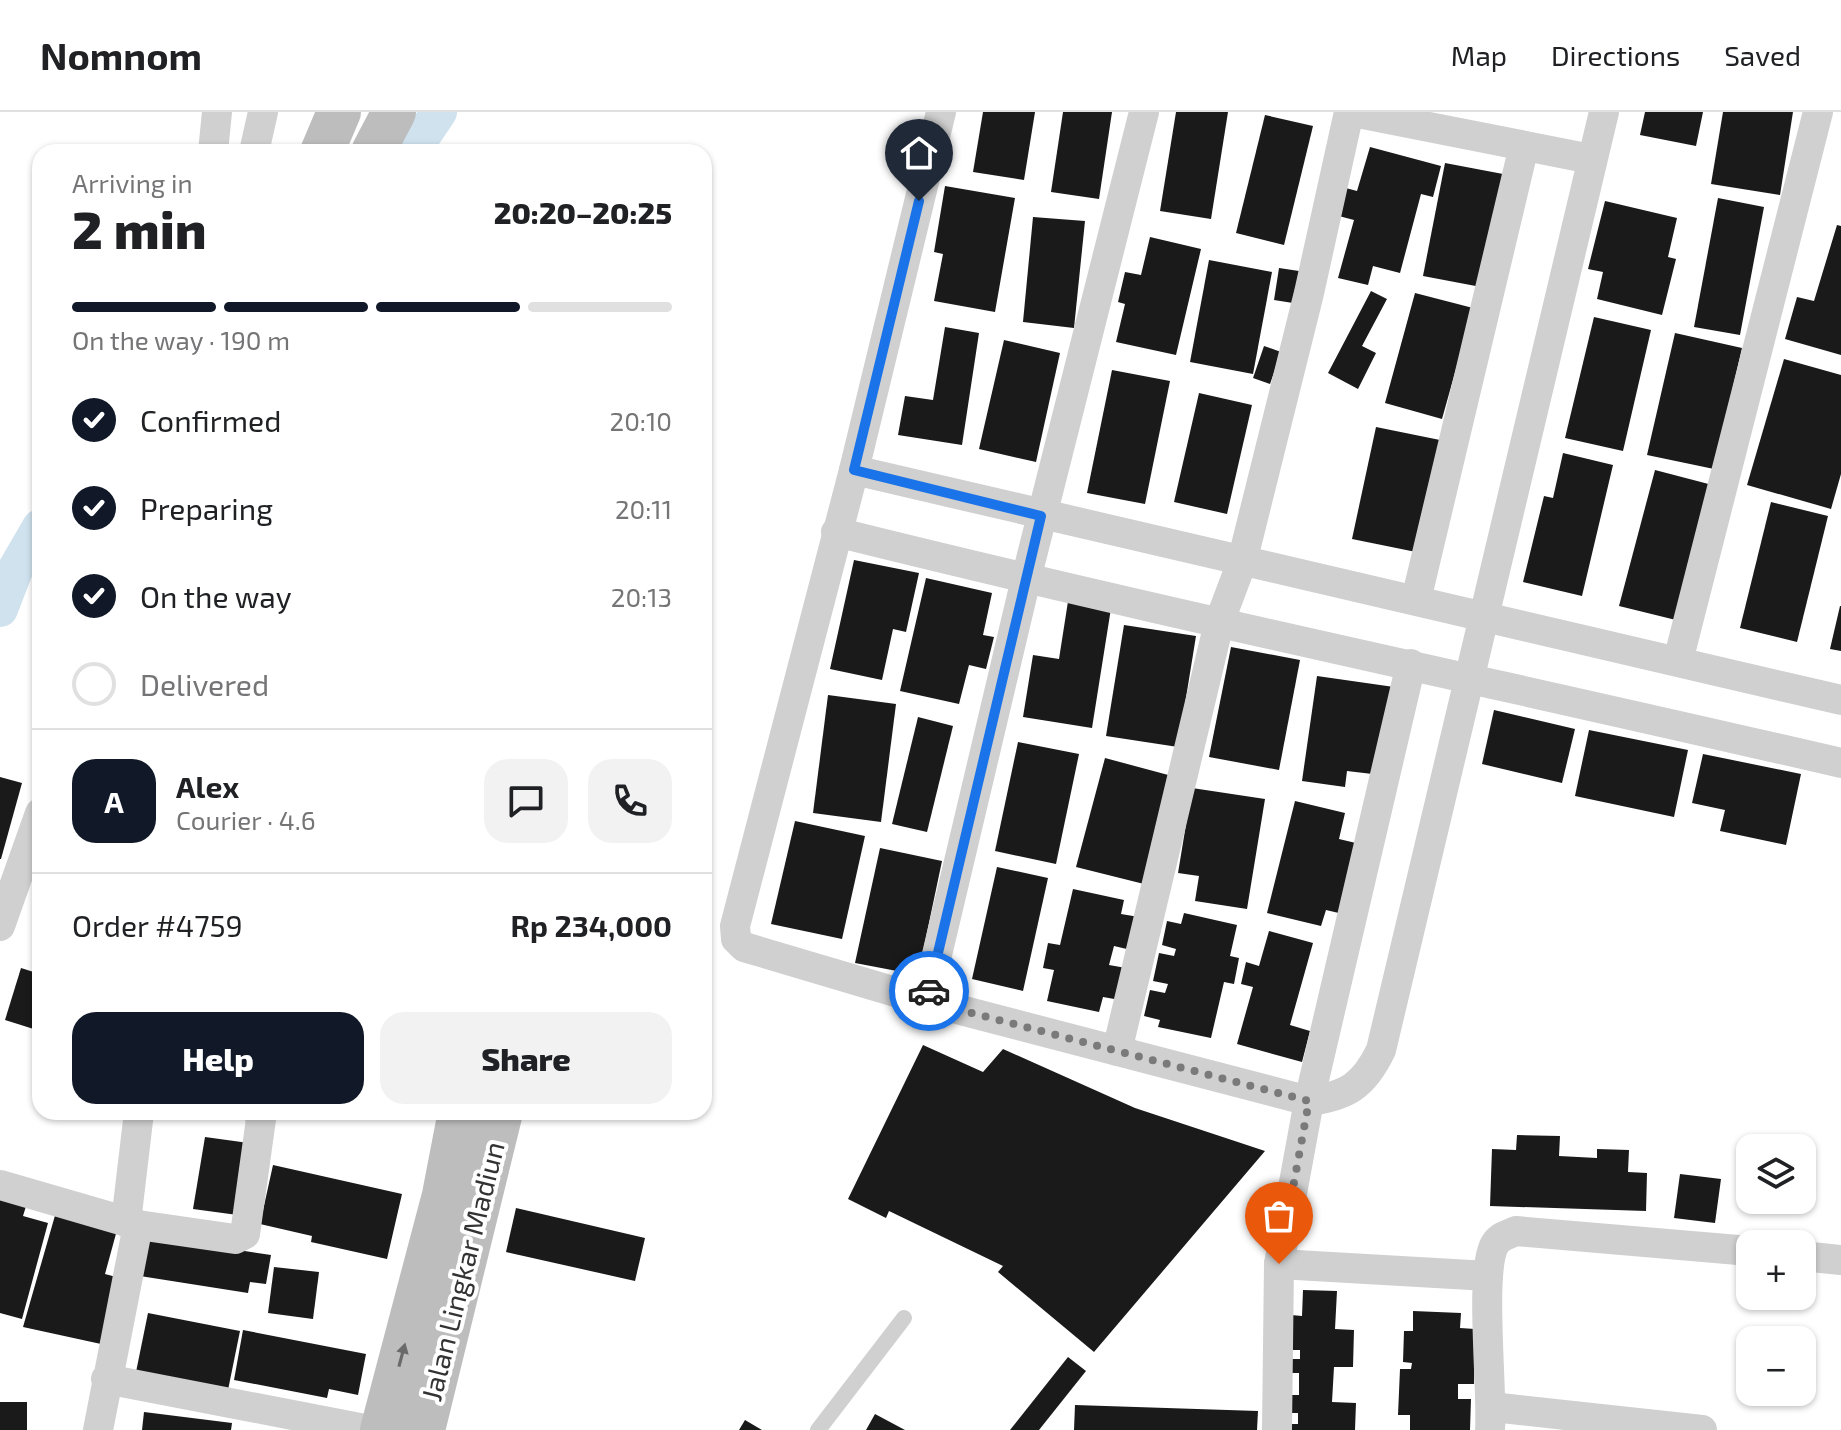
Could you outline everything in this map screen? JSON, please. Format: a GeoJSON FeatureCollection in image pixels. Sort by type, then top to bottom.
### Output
{"type":"FeatureCollection","features":[{"type":"Feature","properties":{"kind":"main road"},"geometry":{"type":"LineString","coordinates":[[325,144],[339,112]]}},
{"type":"Feature","properties":{"kind":"main road"},"geometry":{"type":"LineString","coordinates":[[377,144],[394,112]]}},
{"type":"Feature","properties":{"kind":"main road","name":"Jalan Lingkar Madiun"},"geometry":{"type":"LineString","coordinates":[[382,1430],[444,1195],[458,1120]]}},
{"type":"Feature","properties":{"kind":"main road","name":"Jalan Lingkar Madiun"},"geometry":{"type":"LineString","coordinates":[[423,1430],[499,1120]]}},
{"type":"Feature","properties":{"kind":"street"},"geometry":{"type":"LineString","coordinates":[[214,144],[217,112]]}},
{"type":"Feature","properties":{"kind":"street"},"geometry":{"type":"LineString","coordinates":[[256,144],[263,112]]}},
{"type":"Feature","properties":{"kind":"street"},"geometry":{"type":"LineString","coordinates":[[941,112],[854,470],[735,926],[736,939],[744,947],[926,1001],[1309,1101],[1335,1098],[1367,1077],[1381,1050],[1604,112]]}},
{"type":"Feature","properties":{"kind":"street"},"geometry":{"type":"LineString","coordinates":[[926,1001],[1041,516],[1144,112]]}},
{"type":"Feature","properties":{"kind":"street"},"geometry":{"type":"LineString","coordinates":[[1117,1051],[1219,623],[1242,562],[1351,112],[1591,159]]}},
{"type":"Feature","properties":{"kind":"street"},"geometry":{"type":"LineString","coordinates":[[1678,661],[1818,112]]}},
{"type":"Feature","properties":{"kind":"street"},"geometry":{"type":"LineString","coordinates":[[1416,600],[1524,146]]}},
{"type":"Feature","properties":{"kind":"street"},"geometry":{"type":"LineString","coordinates":[[854,470],[1841,700]]}},
{"type":"Feature","properties":{"kind":"street"},"geometry":{"type":"LineString","coordinates":[[836,532],[1026,579],[1468,676],[1841,763]]}},
{"type":"Feature","properties":{"kind":"street"},"geometry":{"type":"LineString","coordinates":[[1277,1430],[1279,1264],[1309,1101],[1411,664]]}},
{"type":"Feature","properties":{"kind":"street"},"geometry":{"type":"LineString","coordinates":[[0,926],[32,836]]}},
{"type":"Feature","properties":{"kind":"street"},"geometry":{"type":"LineString","coordinates":[[98,1430],[132,1223],[138,1120]]}},
{"type":"Feature","properties":{"kind":"street"},"geometry":{"type":"LineString","coordinates":[[0,1185],[132,1223],[235,1239],[245,1234],[261,1120]]}},
{"type":"Feature","properties":{"kind":"street"},"geometry":{"type":"LineString","coordinates":[[1702,1430],[1491,1418],[1488,1276],[1494,1244],[1516,1231],[1736,1250]]}},
{"type":"Feature","properties":{"kind":"street"},"geometry":{"type":"LineString","coordinates":[[1816,1257],[1841,1260]]}},
{"type":"Feature","properties":{"kind":"street"},"geometry":{"type":"LineString","coordinates":[[1279,1264],[1488,1276]]}},
{"type":"Feature","properties":{"kind":"street"},"geometry":{"type":"LineString","coordinates":[[106,1379],[370,1430]]}},
{"type":"Feature","properties":{"kind":"lane"},"geometry":{"type":"LineString","coordinates":[[818,1430],[904,1318]]}},
{"type":"Feature","properties":{"kind":"building"},"geometry":{"type":"Polygon","coordinates":[[[983,112],[1035,112],[1024,180],[973,172],[983,112]]]}},
{"type":"Feature","properties":{"kind":"building"},"geometry":{"type":"Polygon","coordinates":[[[1063,112],[1112,112],[1099,199],[1051,192],[1063,112]]]}},
{"type":"Feature","properties":{"kind":"building"},"geometry":{"type":"Polygon","coordinates":[[[1176,112],[1228,112],[1211,219],[1160,211],[1176,112]]]}},
{"type":"Feature","properties":{"kind":"building"},"geometry":{"type":"Polygon","coordinates":[[[1645,112],[1703,112],[1696,146],[1640,135],[1645,112]]]}},
{"type":"Feature","properties":{"kind":"building"},"geometry":{"type":"Polygon","coordinates":[[[1723,112],[1793,112],[1780,195],[1711,184],[1723,112]]]}},
{"type":"Feature","properties":{"kind":"building"},"geometry":{"type":"Polygon","coordinates":[[[1265,115],[1313,126],[1284,245],[1236,233],[1265,115]]]}},
{"type":"Feature","properties":{"kind":"building"},"geometry":{"type":"Polygon","coordinates":[[[1370,147],[1441,166],[1433,197],[1421,194],[1400,273],[1373,266],[1368,285],[1338,278],[1354,220],[1335,215],[1342,187],[1357,191],[1370,147]]]}},
{"type":"Feature","properties":{"kind":"building"},"geometry":{"type":"Polygon","coordinates":[[[1445,163],[1503,174],[1481,287],[1423,276],[1445,163]]]}},
{"type":"Feature","properties":{"kind":"building"},"geometry":{"type":"Polygon","coordinates":[[[945,186],[1015,198],[995,312],[934,301],[943,254],[934,252],[945,186]]]}},
{"type":"Feature","properties":{"kind":"building"},"geometry":{"type":"Polygon","coordinates":[[[1718,198],[1764,207],[1740,335],[1694,327],[1718,198]]]}},
{"type":"Feature","properties":{"kind":"building"},"geometry":{"type":"Polygon","coordinates":[[[1605,201],[1677,218],[1668,257],[1676,259],[1662,315],[1597,299],[1603,272],[1588,269],[1605,201]]]}},
{"type":"Feature","properties":{"kind":"building"},"geometry":{"type":"Polygon","coordinates":[[[1033,217],[1085,221],[1074,328],[1023,322],[1033,217]]]}},
{"type":"Feature","properties":{"kind":"building"},"geometry":{"type":"Polygon","coordinates":[[[1837,225],[1841,226],[1841,355],[1785,339],[1797,297],[1814,301],[1837,225]]]}},
{"type":"Feature","properties":{"kind":"building"},"geometry":{"type":"Polygon","coordinates":[[[1150,237],[1201,249],[1176,355],[1116,342],[1125,304],[1118,302],[1125,272],[1141,275],[1150,237]]]}},
{"type":"Feature","properties":{"kind":"building"},"geometry":{"type":"Polygon","coordinates":[[[1209,260],[1272,272],[1253,374],[1190,362],[1209,260]]]}},
{"type":"Feature","properties":{"kind":"building"},"geometry":{"type":"Polygon","coordinates":[[[1279,268],[1299,271],[1293,303],[1274,300],[1279,268]]]}},
{"type":"Feature","properties":{"kind":"building"},"geometry":{"type":"Polygon","coordinates":[[[1371,291],[1387,299],[1362,346],[1376,353],[1358,389],[1328,373],[1371,291]]]}},
{"type":"Feature","properties":{"kind":"building"},"geometry":{"type":"Polygon","coordinates":[[[1415,293],[1473,308],[1442,419],[1385,403],[1415,293]]]}},
{"type":"Feature","properties":{"kind":"building"},"geometry":{"type":"Polygon","coordinates":[[[1594,317],[1651,330],[1623,451],[1565,438],[1594,317]]]}},
{"type":"Feature","properties":{"kind":"building"},"geometry":{"type":"Polygon","coordinates":[[[945,327],[979,333],[962,445],[898,435],[905,396],[933,400],[945,327]]]}},
{"type":"Feature","properties":{"kind":"building"},"geometry":{"type":"Polygon","coordinates":[[[1675,333],[1742,348],[1714,469],[1647,455],[1675,333]]]}},
{"type":"Feature","properties":{"kind":"building"},"geometry":{"type":"Polygon","coordinates":[[[1004,340],[1060,353],[1036,462],[979,449],[1004,340]]]}},
{"type":"Feature","properties":{"kind":"building"},"geometry":{"type":"Polygon","coordinates":[[[1264,346],[1281,352],[1270,384],[1253,378],[1264,346]]]}},
{"type":"Feature","properties":{"kind":"building"},"geometry":{"type":"Polygon","coordinates":[[[1784,359],[1841,375],[1841,474],[1831,509],[1747,485],[1784,359]]]}},
{"type":"Feature","properties":{"kind":"building"},"geometry":{"type":"Polygon","coordinates":[[[1112,370],[1170,381],[1145,504],[1087,493],[1112,370]]]}},
{"type":"Feature","properties":{"kind":"building"},"geometry":{"type":"Polygon","coordinates":[[[1199,393],[1252,405],[1227,514],[1174,502],[1199,393]]]}},
{"type":"Feature","properties":{"kind":"building"},"geometry":{"type":"Polygon","coordinates":[[[1376,427],[1440,440],[1416,552],[1352,539],[1376,427]]]}},
{"type":"Feature","properties":{"kind":"building"},"geometry":{"type":"Polygon","coordinates":[[[1563,453],[1613,465],[1582,596],[1523,582],[1544,496],[1553,498],[1563,453]]]}},
{"type":"Feature","properties":{"kind":"building"},"geometry":{"type":"Polygon","coordinates":[[[1655,470],[1720,487],[1684,622],[1619,606],[1655,470]]]}},
{"type":"Feature","properties":{"kind":"building"},"geometry":{"type":"Polygon","coordinates":[[[1771,502],[1828,516],[1797,642],[1740,628],[1771,502]]]}},
{"type":"Feature","properties":{"kind":"building"},"geometry":{"type":"Polygon","coordinates":[[[854,560],[919,573],[906,632],[893,629],[882,680],[830,669],[854,560]]]}},
{"type":"Feature","properties":{"kind":"building"},"geometry":{"type":"Polygon","coordinates":[[[926,578],[992,593],[983,635],[994,637],[986,669],[969,665],[959,704],[900,691],[926,578]]]}},
{"type":"Feature","properties":{"kind":"building"},"geometry":{"type":"Polygon","coordinates":[[[1069,595],[1112,602],[1092,728],[1023,717],[1033,655],[1059,659],[1069,595]]]}},
{"type":"Feature","properties":{"kind":"building"},"geometry":{"type":"Polygon","coordinates":[[[1841,606],[1841,651],[1830,649],[1841,606]]]}},
{"type":"Feature","properties":{"kind":"building"},"geometry":{"type":"Polygon","coordinates":[[[1124,625],[1196,636],[1178,747],[1106,736],[1124,625]]]}},
{"type":"Feature","properties":{"kind":"building"},"geometry":{"type":"Polygon","coordinates":[[[1231,647],[1300,660],[1279,770],[1209,757],[1231,647]]]}},
{"type":"Feature","properties":{"kind":"building"},"geometry":{"type":"Polygon","coordinates":[[[1317,676],[1394,687],[1381,775],[1347,771],[1345,787],[1302,781],[1317,676]]]}},
{"type":"Feature","properties":{"kind":"building"},"geometry":{"type":"Polygon","coordinates":[[[828,695],[896,704],[881,822],[813,813],[828,695]]]}},
{"type":"Feature","properties":{"kind":"building"},"geometry":{"type":"Polygon","coordinates":[[[1494,710],[1575,729],[1562,783],[1482,764],[1494,710]]]}},
{"type":"Feature","properties":{"kind":"building"},"geometry":{"type":"Polygon","coordinates":[[[918,717],[953,726],[927,832],[892,824],[918,717]]]}},
{"type":"Feature","properties":{"kind":"building"},"geometry":{"type":"Polygon","coordinates":[[[1589,730],[1688,750],[1674,817],[1575,796],[1589,730]]]}},
{"type":"Feature","properties":{"kind":"building"},"geometry":{"type":"Polygon","coordinates":[[[1018,742],[1079,754],[1056,864],[995,851],[1018,742]]]}},
{"type":"Feature","properties":{"kind":"building"},"geometry":{"type":"Polygon","coordinates":[[[1703,754],[1801,774],[1786,845],[1720,831],[1725,810],[1692,803],[1703,754]]]}},
{"type":"Feature","properties":{"kind":"building"},"geometry":{"type":"Polygon","coordinates":[[[1105,758],[1172,776],[1144,884],[1076,867],[1105,758]]]}},
{"type":"Feature","properties":{"kind":"building"},"geometry":{"type":"Polygon","coordinates":[[[0,777],[22,783],[1,859],[0,859],[0,777]]]}},
{"type":"Feature","properties":{"kind":"building"},"geometry":{"type":"Polygon","coordinates":[[[1192,788],[1265,799],[1247,909],[1195,901],[1199,876],[1178,873],[1192,788]]]}},
{"type":"Feature","properties":{"kind":"building"},"geometry":{"type":"Polygon","coordinates":[[[1295,801],[1345,813],[1339,839],[1360,844],[1343,914],[1326,910],[1321,926],[1267,913],[1295,801]]]}},
{"type":"Feature","properties":{"kind":"building"},"geometry":{"type":"Polygon","coordinates":[[[795,821],[865,836],[842,939],[771,924],[795,821]]]}},
{"type":"Feature","properties":{"kind":"building"},"geometry":{"type":"Polygon","coordinates":[[[880,848],[942,861],[918,975],[855,963],[880,848]]]}},
{"type":"Feature","properties":{"kind":"building"},"geometry":{"type":"Polygon","coordinates":[[[997,867],[1048,878],[1023,991],[972,979],[997,867]]]}},
{"type":"Feature","properties":{"kind":"building"},"geometry":{"type":"Polygon","coordinates":[[[1073,889],[1124,900],[1121,914],[1139,917],[1131,950],[1114,946],[1109,965],[1126,968],[1120,1000],[1103,997],[1099,1012],[1047,1001],[1054,970],[1043,968],[1048,943],[1060,945],[1073,889]]]}},
{"type":"Feature","properties":{"kind":"building"},"geometry":{"type":"Polygon","coordinates":[[[1184,913],[1237,925],[1230,956],[1239,958],[1234,984],[1224,982],[1211,1038],[1158,1027],[1160,1020],[1144,1016],[1150,990],[1165,993],[1168,984],[1153,981],[1159,953],[1174,956],[1176,949],[1162,945],[1167,921],[1181,924],[1184,913]]]}},
{"type":"Feature","properties":{"kind":"building"},"geometry":{"type":"Polygon","coordinates":[[[1269,931],[1313,943],[1290,1025],[1310,1031],[1302,1062],[1237,1044],[1253,987],[1241,984],[1246,962],[1259,966],[1269,931]]]}},
{"type":"Feature","properties":{"kind":"building"},"geometry":{"type":"Polygon","coordinates":[[[21,968],[32,971],[32,1028],[5,1020],[21,968]]]}},
{"type":"Feature","properties":{"kind":"building"},"geometry":{"type":"Polygon","coordinates":[[[923,1045],[983,1072],[1003,1049],[1135,1108],[1265,1151],[1094,1352],[998,1272],[1003,1266],[889,1211],[886,1218],[848,1199],[923,1045]]]}},
{"type":"Feature","properties":{"kind":"building"},"geometry":{"type":"Polygon","coordinates":[[[1517,1135],[1560,1136],[1559,1156],[1597,1158],[1597,1149],[1629,1150],[1628,1172],[1647,1173],[1646,1211],[1490,1206],[1492,1149],[1516,1150],[1517,1135]]]}},
{"type":"Feature","properties":{"kind":"building"},"geometry":{"type":"Polygon","coordinates":[[[205,1137],[256,1144],[245,1216],[193,1209],[205,1137]]]}},
{"type":"Feature","properties":{"kind":"building"},"geometry":{"type":"Polygon","coordinates":[[[273,1165],[402,1194],[387,1259],[311,1242],[312,1236],[260,1224],[273,1165]]]}},
{"type":"Feature","properties":{"kind":"building"},"geometry":{"type":"Polygon","coordinates":[[[1680,1174],[1721,1179],[1715,1223],[1674,1218],[1680,1174]]]}},
{"type":"Feature","properties":{"kind":"building"},"geometry":{"type":"Polygon","coordinates":[[[0,1195],[27,1203],[23,1216],[48,1223],[22,1319],[0,1313],[0,1195]]]}},
{"type":"Feature","properties":{"kind":"building"},"geometry":{"type":"Polygon","coordinates":[[[516,1208],[645,1238],[635,1281],[506,1252],[516,1208]]]}},
{"type":"Feature","properties":{"kind":"building"},"geometry":{"type":"Polygon","coordinates":[[[56,1212],[117,1230],[105,1274],[120,1278],[101,1344],[23,1327],[56,1212]]]}},
{"type":"Feature","properties":{"kind":"building"},"geometry":{"type":"Polygon","coordinates":[[[146,1236],[271,1255],[266,1284],[250,1282],[248,1293],[140,1276],[146,1236]]]}},
{"type":"Feature","properties":{"kind":"building"},"geometry":{"type":"Polygon","coordinates":[[[274,1267],[319,1272],[313,1319],[268,1313],[274,1267]]]}},
{"type":"Feature","properties":{"kind":"building"},"geometry":{"type":"Polygon","coordinates":[[[1303,1290],[1337,1291],[1335,1329],[1354,1330],[1353,1367],[1334,1367],[1332,1402],[1356,1403],[1355,1430],[1281,1430],[1281,1424],[1298,1424],[1298,1413],[1285,1413],[1285,1395],[1299,1395],[1299,1373],[1287,1373],[1288,1359],[1300,1359],[1300,1350],[1291,1350],[1291,1315],[1302,1316],[1303,1290]]]}},
{"type":"Feature","properties":{"kind":"building"},"geometry":{"type":"Polygon","coordinates":[[[1413,1311],[1461,1313],[1460,1328],[1475,1329],[1474,1384],[1458,1384],[1458,1399],[1471,1399],[1470,1430],[1410,1430],[1410,1415],[1398,1415],[1400,1369],[1411,1369],[1412,1363],[1403,1362],[1404,1331],[1413,1331],[1413,1311]]]}},
{"type":"Feature","properties":{"kind":"building"},"geometry":{"type":"Polygon","coordinates":[[[148,1313],[240,1331],[228,1390],[136,1372],[148,1313]]]}},
{"type":"Feature","properties":{"kind":"building"},"geometry":{"type":"Polygon","coordinates":[[[243,1330],[366,1354],[358,1395],[329,1389],[327,1398],[234,1380],[243,1330]]]}},
{"type":"Feature","properties":{"kind":"building"},"geometry":{"type":"Polygon","coordinates":[[[1068,1357],[1086,1371],[1039,1430],[1010,1430],[1068,1357]]]}},
{"type":"Feature","properties":{"kind":"building"},"geometry":{"type":"Polygon","coordinates":[[[0,1402],[27,1402],[27,1430],[0,1430],[0,1402]]]}},
{"type":"Feature","properties":{"kind":"building"},"geometry":{"type":"Polygon","coordinates":[[[1075,1405],[1258,1411],[1257,1430],[1074,1430],[1075,1405]]]}},
{"type":"Feature","properties":{"kind":"building"},"geometry":{"type":"Polygon","coordinates":[[[144,1412],[232,1423],[231,1430],[142,1430],[144,1412]]]}},
{"type":"Feature","properties":{"kind":"building"},"geometry":{"type":"Polygon","coordinates":[[[875,1414],[905,1430],[866,1430],[875,1414]]]}},
{"type":"Feature","properties":{"kind":"building"},"geometry":{"type":"Polygon","coordinates":[[[745,1420],[762,1430],[739,1430],[745,1420]]]}},
{"type":"Feature","properties":{"kind":"waterway"},"geometry":{"type":"LineString","coordinates":[[417,144],[439,112]]}},
{"type":"Feature","properties":{"kind":"waterway"},"geometry":{"type":"LineString","coordinates":[[0,609],[15,570],[32,541]]}},
{"type":"Feature","properties":{"kind":"way so far"},"geometry":{"type":"LineString","coordinates":[[929,991],[926,1001],[1309,1101],[1279,1264]]}},
{"type":"Feature","properties":{"kind":"route"},"geometry":{"type":"LineString","coordinates":[[919,201],[854,470],[1041,516],[929,991]]}}]}
